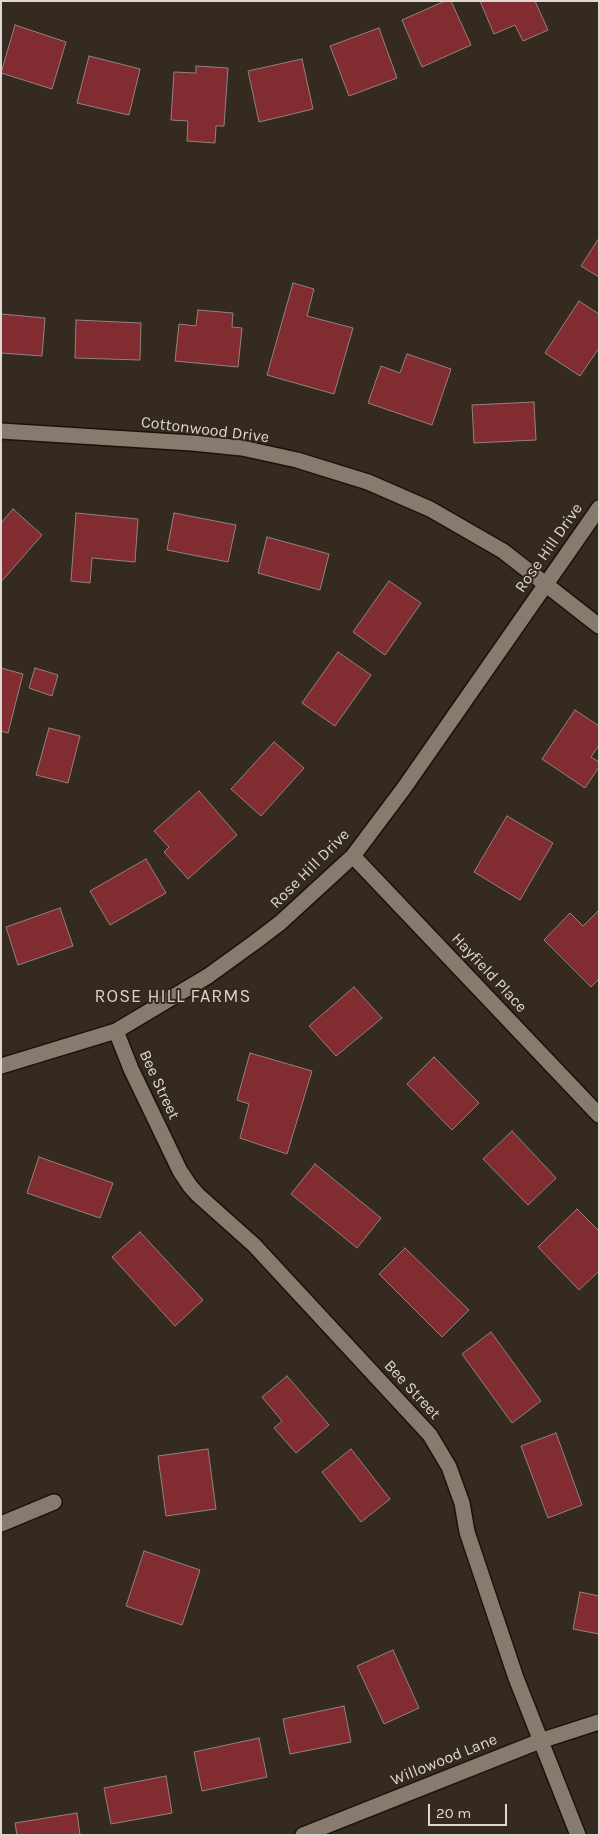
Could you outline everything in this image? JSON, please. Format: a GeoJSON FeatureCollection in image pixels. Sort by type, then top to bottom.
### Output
{"type":"FeatureCollection","features":[{"type":"Feature","properties":{"kind":"street","name":"Cottonwood Drive"},"geometry":{"type":"LineString","coordinates":[[1,431],[242,448],[297,460],[368,482],[430,509],[503,551],[599,626]]}},
{"type":"Feature","properties":{"kind":"street","name":"Rose Hill Drive"},"geometry":{"type":"LineString","coordinates":[[1,1066],[116,1030],[208,976],[280,923],[353,856],[404,788],[599,508]]}},
{"type":"Feature","properties":{"kind":"street","name":"Hayfield Place"},"geometry":{"type":"LineString","coordinates":[[353,856],[599,1114]]}},
{"type":"Feature","properties":{"kind":"street","name":"Bee Street"},"geometry":{"type":"LineString","coordinates":[[116,1030],[131,1068],[180,1171],[190,1186],[254,1245],[430,1435],[449,1467],[462,1502],[467,1532],[516,1678],[578,1835]]}},
{"type":"Feature","properties":{"kind":"street"},"geometry":{"type":"LineString","coordinates":[[1,1524],[54,1502]]}},
{"type":"Feature","properties":{"kind":"street","name":"Willowood Lane"},"geometry":{"type":"LineString","coordinates":[[303,1835],[540,1741],[599,1722]]}},
{"type":"Feature","properties":{"kind":"building"},"geometry":{"type":"Polygon","coordinates":[[[445,1],[451,1],[471,45],[422,67],[402,20],[445,1]]]}},
{"type":"Feature","properties":{"kind":"building"},"geometry":{"type":"Polygon","coordinates":[[[480,1],[535,1],[548,30],[523,41],[515,25],[494,34],[480,1]]]}},
{"type":"Feature","properties":{"kind":"building"},"geometry":{"type":"Polygon","coordinates":[[[15,25],[66,42],[52,89],[1,73],[15,25]]]}},
{"type":"Feature","properties":{"kind":"building"},"geometry":{"type":"Polygon","coordinates":[[[379,28],[397,78],[349,96],[330,46],[379,28]]]}},
{"type":"Feature","properties":{"kind":"building"},"geometry":{"type":"Polygon","coordinates":[[[89,56],[140,69],[129,115],[77,103],[89,56]]]}},
{"type":"Feature","properties":{"kind":"building"},"geometry":{"type":"Polygon","coordinates":[[[302,59],[313,109],[259,122],[248,71],[302,59]]]}},
{"type":"Feature","properties":{"kind":"building"},"geometry":{"type":"Polygon","coordinates":[[[196,66],[228,68],[224,126],[216,126],[215,143],[187,141],[188,121],[171,120],[174,72],[196,73],[196,66]]]}},
{"type":"Feature","properties":{"kind":"building"},"geometry":{"type":"Polygon","coordinates":[[[599,238],[599,277],[581,266],[599,238]]]}},
{"type":"Feature","properties":{"kind":"building"},"geometry":{"type":"Polygon","coordinates":[[[293,283],[314,289],[307,316],[353,328],[334,394],[267,375],[293,283]]]}},
{"type":"Feature","properties":{"kind":"building"},"geometry":{"type":"Polygon","coordinates":[[[579,301],[599,314],[599,348],[580,376],[545,353],[579,301]]]}},
{"type":"Feature","properties":{"kind":"building"},"geometry":{"type":"Polygon","coordinates":[[[198,310],[233,313],[232,327],[242,328],[238,367],[175,361],[179,324],[196,326],[198,310]]]}},
{"type":"Feature","properties":{"kind":"building"},"geometry":{"type":"Polygon","coordinates":[[[1,314],[45,318],[42,356],[1,353],[1,314]]]}},
{"type":"Feature","properties":{"kind":"building"},"geometry":{"type":"Polygon","coordinates":[[[76,320],[141,323],[140,360],[75,358],[76,320]]]}},
{"type":"Feature","properties":{"kind":"building"},"geometry":{"type":"Polygon","coordinates":[[[407,354],[451,369],[432,425],[368,403],[381,366],[400,373],[407,354]]]}},
{"type":"Feature","properties":{"kind":"building"},"geometry":{"type":"Polygon","coordinates":[[[534,402],[536,440],[474,443],[472,405],[534,402]]]}},
{"type":"Feature","properties":{"kind":"building"},"geometry":{"type":"Polygon","coordinates":[[[13,509],[42,535],[1,582],[1,523],[13,509]]]}},
{"type":"Feature","properties":{"kind":"building"},"geometry":{"type":"Polygon","coordinates":[[[76,513],[138,519],[135,562],[92,558],[90,583],[71,581],[76,513]]]}},
{"type":"Feature","properties":{"kind":"building"},"geometry":{"type":"Polygon","coordinates":[[[174,513],[236,525],[228,562],[167,550],[174,513]]]}},
{"type":"Feature","properties":{"kind":"building"},"geometry":{"type":"Polygon","coordinates":[[[267,537],[329,554],[320,590],[258,573],[267,537]]]}},
{"type":"Feature","properties":{"kind":"building"},"geometry":{"type":"Polygon","coordinates":[[[389,581],[421,603],[385,655],[353,632],[389,581]]]}},
{"type":"Feature","properties":{"kind":"building"},"geometry":{"type":"Polygon","coordinates":[[[338,652],[371,675],[335,726],[302,703],[338,652]]]}},
{"type":"Feature","properties":{"kind":"building"},"geometry":{"type":"Polygon","coordinates":[[[1,668],[23,674],[8,733],[1,731],[1,668]]]}},
{"type":"Feature","properties":{"kind":"building"},"geometry":{"type":"Polygon","coordinates":[[[35,668],[58,675],[52,696],[29,688],[35,668]]]}},
{"type":"Feature","properties":{"kind":"building"},"geometry":{"type":"Polygon","coordinates":[[[575,710],[599,726],[599,745],[591,757],[599,762],[599,767],[585,788],[542,759],[575,710]]]}},
{"type":"Feature","properties":{"kind":"building"},"geometry":{"type":"Polygon","coordinates":[[[49,728],[80,736],[68,783],[36,775],[49,728]]]}},
{"type":"Feature","properties":{"kind":"building"},"geometry":{"type":"Polygon","coordinates":[[[274,742],[304,768],[261,816],[231,789],[274,742]]]}},
{"type":"Feature","properties":{"kind":"building"},"geometry":{"type":"Polygon","coordinates":[[[199,791],[237,835],[188,879],[164,852],[169,847],[154,831],[199,791]]]}},
{"type":"Feature","properties":{"kind":"building"},"geometry":{"type":"Polygon","coordinates":[[[507,816],[553,843],[520,900],[474,872],[507,816]]]}},
{"type":"Feature","properties":{"kind":"building"},"geometry":{"type":"Polygon","coordinates":[[[146,859],[166,893],[110,925],[90,891],[146,859]]]}},
{"type":"Feature","properties":{"kind":"building"},"geometry":{"type":"Polygon","coordinates":[[[60,908],[73,946],[18,965],[6,927],[60,908]]]}},
{"type":"Feature","properties":{"kind":"building"},"geometry":{"type":"Polygon","coordinates":[[[599,910],[599,979],[591,987],[544,940],[570,913],[583,926],[599,910]]]}},
{"type":"Feature","properties":{"kind":"building"},"geometry":{"type":"Polygon","coordinates":[[[354,987],[382,1018],[336,1056],[309,1026],[354,987]]]}},
{"type":"Feature","properties":{"kind":"building"},"geometry":{"type":"Polygon","coordinates":[[[250,1053],[312,1071],[287,1154],[240,1138],[249,1104],[237,1100],[250,1053]]]}},
{"type":"Feature","properties":{"kind":"building"},"geometry":{"type":"Polygon","coordinates":[[[434,1057],[479,1103],[452,1130],[407,1084],[434,1057]]]}},
{"type":"Feature","properties":{"kind":"building"},"geometry":{"type":"Polygon","coordinates":[[[512,1131],[556,1178],[528,1205],[483,1159],[512,1131]]]}},
{"type":"Feature","properties":{"kind":"building"},"geometry":{"type":"Polygon","coordinates":[[[39,1157],[113,1183],[100,1218],[27,1193],[39,1157]]]}},
{"type":"Feature","properties":{"kind":"building"},"geometry":{"type":"Polygon","coordinates":[[[315,1164],[381,1218],[357,1248],[291,1194],[315,1164]]]}},
{"type":"Feature","properties":{"kind":"building"},"geometry":{"type":"Polygon","coordinates":[[[577,1209],[599,1231],[599,1271],[579,1290],[538,1247],[577,1209]]]}},
{"type":"Feature","properties":{"kind":"building"},"geometry":{"type":"Polygon","coordinates":[[[140,1232],[203,1300],[175,1326],[112,1257],[140,1232]]]}},
{"type":"Feature","properties":{"kind":"building"},"geometry":{"type":"Polygon","coordinates":[[[405,1248],[469,1310],[442,1337],[379,1274],[405,1248]]]}},
{"type":"Feature","properties":{"kind":"building"},"geometry":{"type":"Polygon","coordinates":[[[491,1332],[541,1401],[512,1423],[462,1354],[491,1332]]]}},
{"type":"Feature","properties":{"kind":"building"},"geometry":{"type":"Polygon","coordinates":[[[287,1376],[329,1425],[296,1453],[274,1428],[282,1421],[262,1397],[287,1376]]]}},
{"type":"Feature","properties":{"kind":"building"},"geometry":{"type":"Polygon","coordinates":[[[556,1433],[582,1505],[548,1518],[521,1446],[556,1433]]]}},
{"type":"Feature","properties":{"kind":"building"},"geometry":{"type":"Polygon","coordinates":[[[208,1449],[216,1509],[166,1516],[158,1456],[208,1449]]]}},
{"type":"Feature","properties":{"kind":"building"},"geometry":{"type":"Polygon","coordinates":[[[351,1449],[390,1499],[361,1522],[322,1472],[351,1449]]]}},
{"type":"Feature","properties":{"kind":"building"},"geometry":{"type":"Polygon","coordinates":[[[144,1551],[200,1570],[182,1625],[126,1606],[144,1551]]]}},
{"type":"Feature","properties":{"kind":"building"},"geometry":{"type":"Polygon","coordinates":[[[580,1592],[599,1596],[599,1634],[573,1629],[580,1592]]]}},
{"type":"Feature","properties":{"kind":"building"},"geometry":{"type":"Polygon","coordinates":[[[393,1650],[419,1708],[384,1724],[357,1666],[393,1650]]]}},
{"type":"Feature","properties":{"kind":"building"},"geometry":{"type":"Polygon","coordinates":[[[344,1706],[351,1742],[290,1754],[283,1719],[344,1706]]]}},
{"type":"Feature","properties":{"kind":"building"},"geometry":{"type":"Polygon","coordinates":[[[259,1738],[267,1777],[202,1791],[194,1752],[259,1738]]]}},
{"type":"Feature","properties":{"kind":"building"},"geometry":{"type":"Polygon","coordinates":[[[166,1776],[172,1813],[111,1824],[104,1788],[166,1776]]]}},
{"type":"Feature","properties":{"kind":"building"},"geometry":{"type":"Polygon","coordinates":[[[77,1813],[80,1835],[17,1835],[15,1823],[77,1813]]]}},
{"type":"Feature","properties":{"kind":"district","name":"ROSE HILL FARMS"},"geometry":{"type":"Point","coordinates":[173,997]}}]}
